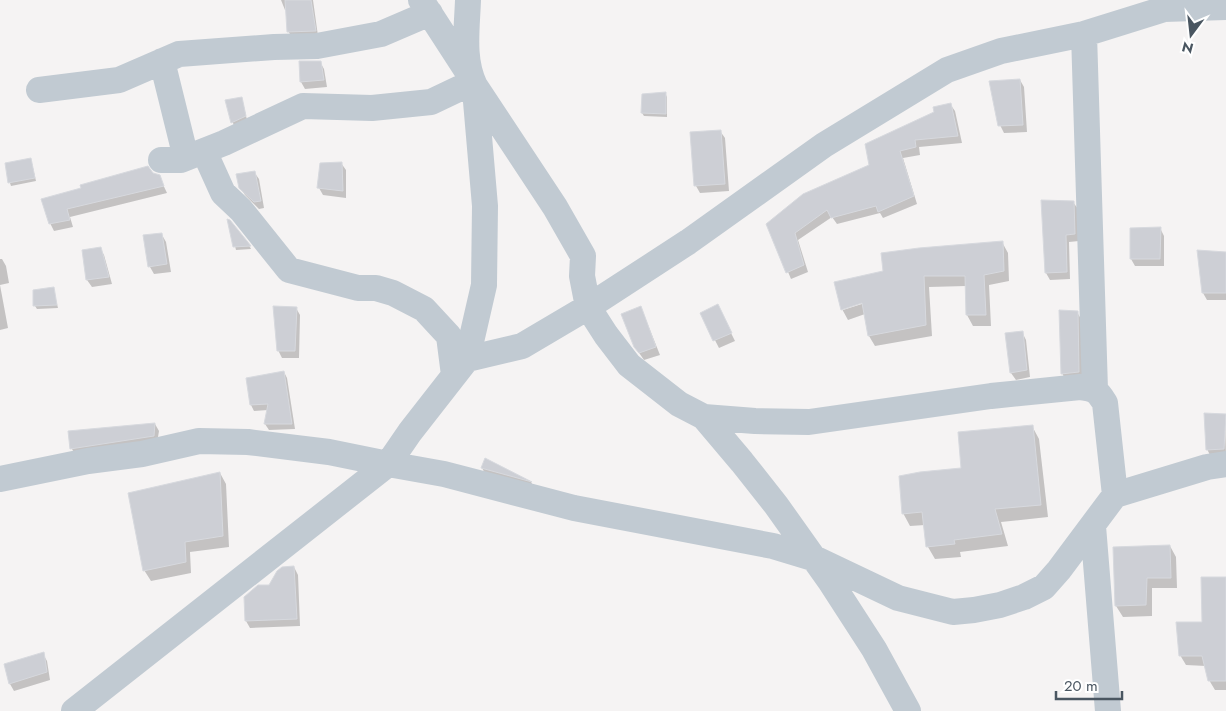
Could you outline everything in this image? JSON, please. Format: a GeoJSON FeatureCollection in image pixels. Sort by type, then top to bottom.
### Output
{"type":"FeatureCollection","features":[{"type":"Feature","properties":{"kind":"street"},"geometry":{"type":"LineString","coordinates":[[74,711],[388,464],[460,367],[484,285],[485,206],[472,80],[467,57],[468,0]]}},
{"type":"Feature","properties":{"kind":"street"},"geometry":{"type":"LineString","coordinates":[[460,367],[522,346],[588,307],[688,242],[824,145],[948,70],[1000,51],[1084,34],[1164,4],[1226,7]]}},
{"type":"Feature","properties":{"kind":"street"},"geometry":{"type":"LineString","coordinates":[[39,90],[119,80],[178,54],[317,46],[381,34],[426,7],[555,207],[582,256],[582,276],[588,307],[629,365],[679,404],[704,416],[755,421],[809,422],[991,396],[1080,387],[1095,390],[1105,403],[1115,495]]}},
{"type":"Feature","properties":{"kind":"street"},"geometry":{"type":"LineString","coordinates":[[1084,34],[1095,390]]}},
{"type":"Feature","properties":{"kind":"street"},"geometry":{"type":"LineString","coordinates":[[162,61],[184,157],[241,210],[289,270],[358,288],[376,288],[393,293],[424,310],[449,336],[460,367]]}},
{"type":"Feature","properties":{"kind":"street"},"geometry":{"type":"LineString","coordinates":[[184,157],[303,106],[372,108],[431,102],[472,80]]}},
{"type":"Feature","properties":{"kind":"street"},"geometry":{"type":"LineString","coordinates":[[704,416],[776,505],[816,559],[874,649],[908,711]]}},
{"type":"Feature","properties":{"kind":"street"},"geometry":{"type":"LineString","coordinates":[[0,479],[88,461],[142,454],[198,441],[248,442],[328,452],[444,474],[574,508],[773,546],[816,559],[898,598],[953,612],[1000,605],[1024,597],[1044,587],[1093,526],[1115,495],[1206,468],[1226,464]]}},
{"type":"Feature","properties":{"kind":"street"},"geometry":{"type":"LineString","coordinates":[[1093,526],[1108,711]]}},
{"type":"Feature","properties":{"kind":"building"},"geometry":{"type":"Polygon","coordinates":[[[285,0],[311,0],[316,31],[287,32],[285,0]]]}},
{"type":"Feature","properties":{"kind":"building"},"geometry":{"type":"Polygon","coordinates":[[[299,61],[321,61],[324,80],[300,82],[299,61]]]}},
{"type":"Feature","properties":{"kind":"building"},"geometry":{"type":"Polygon","coordinates":[[[1020,79],[1023,125],[998,126],[989,81],[1020,79]]]}},
{"type":"Feature","properties":{"kind":"building"},"geometry":{"type":"Polygon","coordinates":[[[666,92],[666,114],[641,113],[642,94],[666,92]]]}},
{"type":"Feature","properties":{"kind":"building"},"geometry":{"type":"Polygon","coordinates":[[[242,97],[246,116],[231,123],[225,100],[242,97]]]}},
{"type":"Feature","properties":{"kind":"building"},"geometry":{"type":"Polygon","coordinates":[[[951,103],[958,136],[915,140],[916,147],[900,151],[914,196],[878,212],[876,206],[831,218],[827,210],[795,233],[804,265],[786,273],[766,224],[803,194],[869,165],[865,144],[934,112],[933,107],[951,103]]]}},
{"type":"Feature","properties":{"kind":"building"},"geometry":{"type":"Polygon","coordinates":[[[721,130],[725,184],[694,186],[690,132],[721,130]]]}},
{"type":"Feature","properties":{"kind":"building"},"geometry":{"type":"Polygon","coordinates":[[[31,158],[35,178],[8,183],[5,163],[31,158]]]}},
{"type":"Feature","properties":{"kind":"building"},"geometry":{"type":"Polygon","coordinates":[[[342,162],[343,191],[317,188],[320,163],[342,162]]]}},
{"type":"Feature","properties":{"kind":"building"},"geometry":{"type":"Polygon","coordinates":[[[148,166],[153,173],[160,175],[164,186],[67,209],[70,220],[49,224],[41,199],[81,188],[80,185],[148,166]]]}},
{"type":"Feature","properties":{"kind":"building"},"geometry":{"type":"Polygon","coordinates":[[[255,171],[261,201],[254,202],[239,188],[236,174],[255,171]]]}},
{"type":"Feature","properties":{"kind":"building"},"geometry":{"type":"Polygon","coordinates":[[[1041,200],[1074,201],[1075,234],[1066,235],[1067,272],[1045,273],[1041,200]]]}},
{"type":"Feature","properties":{"kind":"building"},"geometry":{"type":"Polygon","coordinates":[[[227,219],[230,220],[251,246],[233,247],[227,219]]]}},
{"type":"Feature","properties":{"kind":"building"},"geometry":{"type":"Polygon","coordinates":[[[1161,227],[1160,259],[1130,259],[1130,228],[1161,227]]]}},
{"type":"Feature","properties":{"kind":"building"},"geometry":{"type":"Polygon","coordinates":[[[162,233],[167,264],[148,267],[143,235],[162,233]]]}},
{"type":"Feature","properties":{"kind":"building"},"geometry":{"type":"Polygon","coordinates":[[[1003,241],[1004,271],[984,275],[986,315],[966,315],[965,276],[924,276],[926,325],[868,336],[862,303],[841,310],[834,282],[883,271],[881,253],[1003,241]]]}},
{"type":"Feature","properties":{"kind":"building"},"geometry":{"type":"Polygon","coordinates":[[[101,247],[109,277],[86,280],[82,250],[101,247]]]}},
{"type":"Feature","properties":{"kind":"building"},"geometry":{"type":"Polygon","coordinates":[[[1197,250],[1226,252],[1226,293],[1202,293],[1197,250]]]}},
{"type":"Feature","properties":{"kind":"building"},"geometry":{"type":"Polygon","coordinates":[[[54,287],[57,305],[33,306],[33,290],[54,287]]]}},
{"type":"Feature","properties":{"kind":"building"},"geometry":{"type":"Polygon","coordinates":[[[718,304],[732,333],[713,341],[700,313],[718,304]]]}},
{"type":"Feature","properties":{"kind":"building"},"geometry":{"type":"Polygon","coordinates":[[[273,306],[297,307],[295,351],[277,351],[273,306]]]}},
{"type":"Feature","properties":{"kind":"building"},"geometry":{"type":"Polygon","coordinates":[[[641,306],[656,347],[639,353],[634,347],[621,314],[641,306]]]}},
{"type":"Feature","properties":{"kind":"building"},"geometry":{"type":"Polygon","coordinates":[[[1059,310],[1078,311],[1079,372],[1061,374],[1059,310]]]}},
{"type":"Feature","properties":{"kind":"building"},"geometry":{"type":"Polygon","coordinates":[[[1023,331],[1027,370],[1010,373],[1005,333],[1023,331]]]}},
{"type":"Feature","properties":{"kind":"building"},"geometry":{"type":"Polygon","coordinates":[[[284,371],[292,424],[264,424],[268,404],[250,405],[246,378],[284,371]]]}},
{"type":"Feature","properties":{"kind":"building"},"geometry":{"type":"Polygon","coordinates":[[[1204,413],[1226,414],[1224,449],[1206,450],[1204,413]]]}},
{"type":"Feature","properties":{"kind":"building"},"geometry":{"type":"Polygon","coordinates":[[[155,423],[154,436],[70,449],[68,431],[155,423]]]}},
{"type":"Feature","properties":{"kind":"building"},"geometry":{"type":"Polygon","coordinates":[[[1033,425],[1041,505],[995,509],[1002,534],[954,540],[955,544],[926,547],[922,512],[902,514],[899,476],[961,468],[958,432],[1033,425]]]}},
{"type":"Feature","properties":{"kind":"building"},"geometry":{"type":"Polygon","coordinates":[[[485,458],[532,482],[481,468],[485,458]]]}},
{"type":"Feature","properties":{"kind":"building"},"geometry":{"type":"Polygon","coordinates":[[[220,472],[223,536],[185,542],[186,562],[143,571],[128,493],[220,472]]]}},
{"type":"Feature","properties":{"kind":"building"},"geometry":{"type":"Polygon","coordinates":[[[1170,545],[1171,578],[1147,578],[1146,605],[1115,606],[1113,547],[1170,545]]]}},
{"type":"Feature","properties":{"kind":"building"},"geometry":{"type":"Polygon","coordinates":[[[294,566],[297,619],[245,621],[244,597],[258,585],[269,585],[277,571],[282,567],[294,566]]]}},
{"type":"Feature","properties":{"kind":"building"},"geometry":{"type":"Polygon","coordinates":[[[1201,577],[1226,577],[1226,681],[1208,681],[1202,656],[1179,656],[1176,622],[1202,622],[1201,577]]]}},
{"type":"Feature","properties":{"kind":"building"},"geometry":{"type":"Polygon","coordinates":[[[44,652],[47,672],[9,684],[4,664],[44,652]]]}}]}
